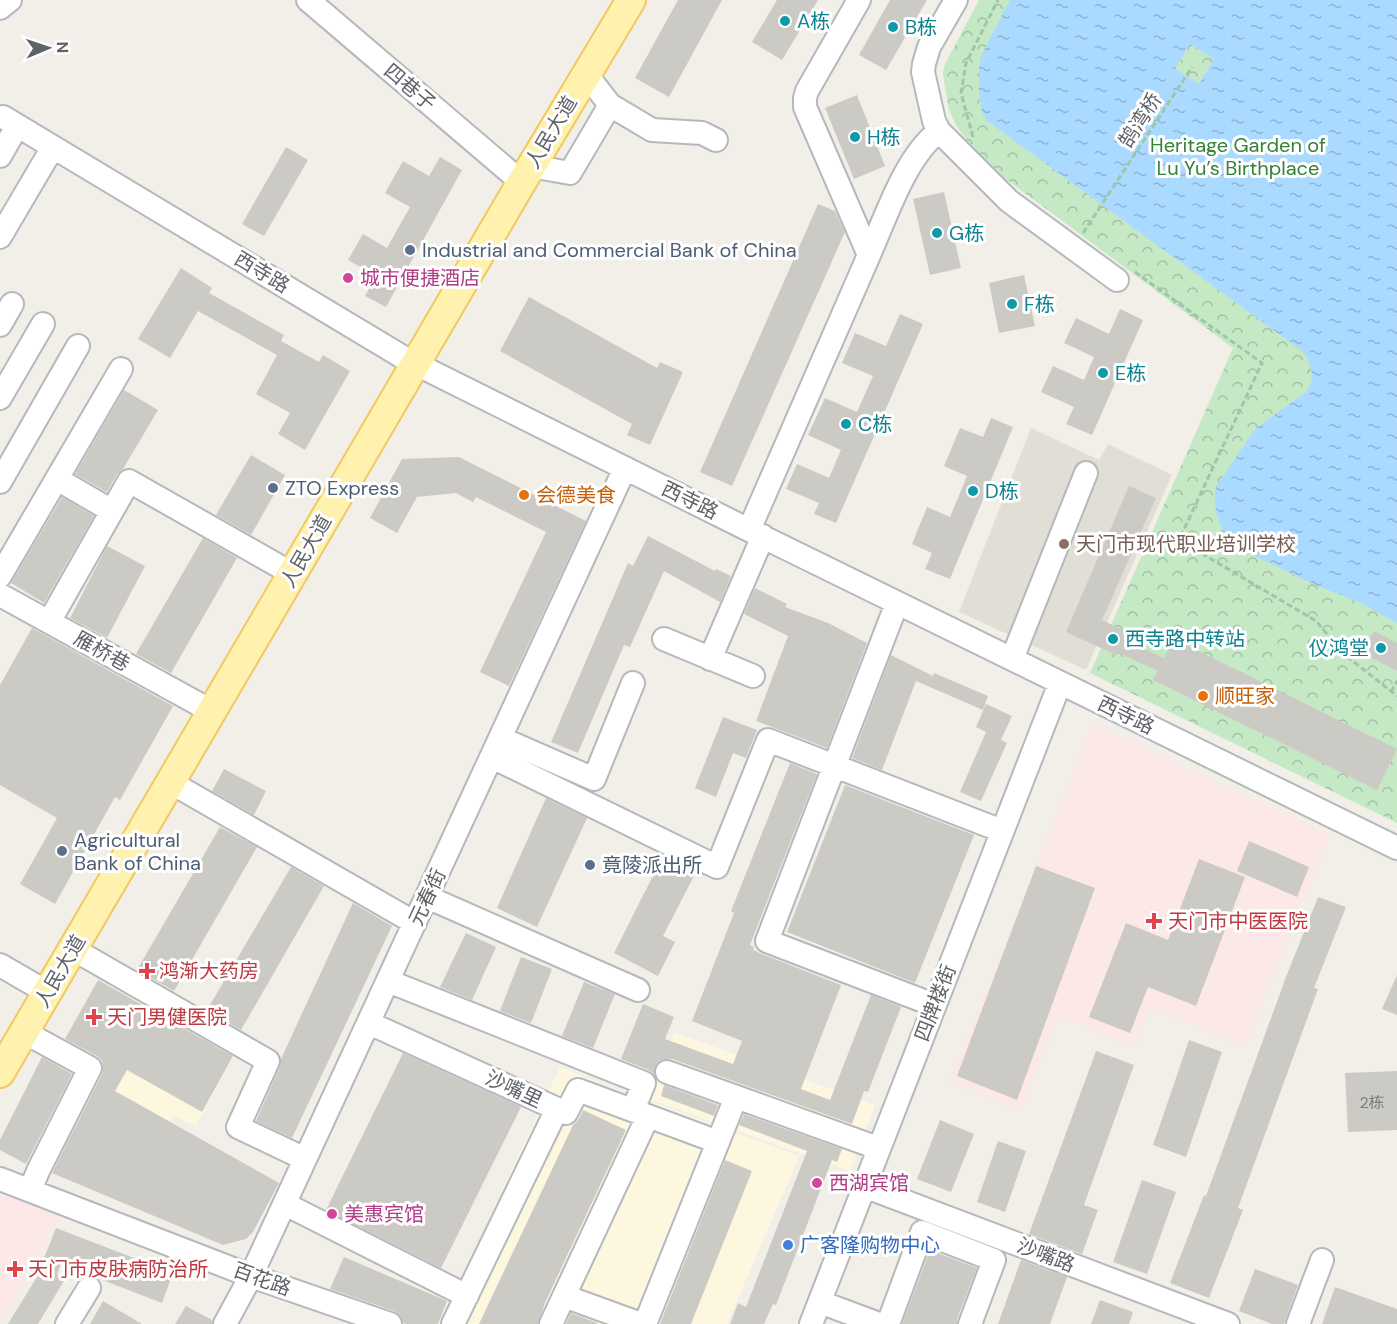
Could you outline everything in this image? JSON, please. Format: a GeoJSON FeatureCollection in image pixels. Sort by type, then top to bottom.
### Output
{"type":"FeatureCollection","features":[{"type":"Feature","properties":{"kind":"main road","name":"人民大道"},"geometry":{"type":"LineString","coordinates":[[0,1073],[522,170],[617,0]]}},
{"type":"Feature","properties":{"kind":"main road","name":"人民大道"},"geometry":{"type":"LineString","coordinates":[[522,170],[586,74],[631,0]]}},
{"type":"Feature","properties":{"kind":"main road","name":"人民大道"},"geometry":{"type":"LineString","coordinates":[[0,1051],[284,569],[411,361]]}},
{"type":"Feature","properties":{"kind":"street"},"geometry":{"type":"LineString","coordinates":[[0,8],[10,0]]}},
{"type":"Feature","properties":{"kind":"street","name":"四巷子"},"geometry":{"type":"LineString","coordinates":[[308,0],[522,170]]}},
{"type":"Feature","properties":{"kind":"street"},"geometry":{"type":"LineString","coordinates":[[859,0],[807,91],[805,107],[869,255]]}},
{"type":"Feature","properties":{"kind":"street"},"geometry":{"type":"LineString","coordinates":[[956,0],[929,47],[924,64],[923,72],[927,92],[934,121],[939,131],[1009,201],[1074,248],[1124,274]]}},
{"type":"Feature","properties":{"kind":"street"},"geometry":{"type":"LineString","coordinates":[[586,74],[610,105],[652,130],[702,132],[716,140]]}},
{"type":"Feature","properties":{"kind":"street"},"geometry":{"type":"LineString","coordinates":[[522,170],[570,173],[610,105]]}},
{"type":"Feature","properties":{"kind":"street","name":"西寺路"},"geometry":{"type":"LineString","coordinates":[[0,156],[10,121],[411,361],[1397,848]]}},
{"type":"Feature","properties":{"kind":"street"},"geometry":{"type":"LineString","coordinates":[[710,659],[756,533],[889,208],[921,147],[939,131]]}},
{"type":"Feature","properties":{"kind":"street"},"geometry":{"type":"LineString","coordinates":[[0,237],[53,147]]}},
{"type":"Feature","properties":{"kind":"street"},"geometry":{"type":"LineString","coordinates":[[0,325],[12,304]]}},
{"type":"Feature","properties":{"kind":"street"},"geometry":{"type":"LineString","coordinates":[[0,398],[43,324]]}},
{"type":"Feature","properties":{"kind":"street"},"geometry":{"type":"LineString","coordinates":[[0,482],[78,346]]}},
{"type":"Feature","properties":{"kind":"street"},"geometry":{"type":"LineString","coordinates":[[0,576],[121,369]]}},
{"type":"Feature","properties":{"kind":"street","name":"元春街"},"geometry":{"type":"LineString","coordinates":[[225,1324],[285,1204],[625,468]]}},
{"type":"Feature","properties":{"kind":"street"},"geometry":{"type":"LineString","coordinates":[[1012,659],[1086,473]]}},
{"type":"Feature","properties":{"kind":"street"},"geometry":{"type":"LineString","coordinates":[[57,479],[112,511]]}},
{"type":"Feature","properties":{"kind":"street"},"geometry":{"type":"LineString","coordinates":[[49,622],[129,481],[284,569]]}},
{"type":"Feature","properties":{"kind":"street","name":"雁桥巷"},"geometry":{"type":"LineString","coordinates":[[0,595],[204,707]]}},
{"type":"Feature","properties":{"kind":"street"},"geometry":{"type":"LineString","coordinates":[[897,603],[767,940],[934,1005]]}},
{"type":"Feature","properties":{"kind":"street"},"geometry":{"type":"LineString","coordinates":[[664,639],[753,676]]}},
{"type":"Feature","properties":{"kind":"street"},"geometry":{"type":"LineString","coordinates":[[496,747],[594,779],[633,683]]}},
{"type":"Feature","properties":{"kind":"street","name":"四牌楼街"},"geometry":{"type":"LineString","coordinates":[[819,1317],[878,1149],[1060,683]]}},
{"type":"Feature","properties":{"kind":"street"},"geometry":{"type":"LineString","coordinates":[[496,747],[717,867],[768,740],[1002,831]]}},
{"type":"Feature","properties":{"kind":"street"},"geometry":{"type":"LineString","coordinates":[[170,782],[415,923]]}},
{"type":"Feature","properties":{"kind":"street"},"geometry":{"type":"LineString","coordinates":[[427,897],[638,990]]}},
{"type":"Feature","properties":{"kind":"street"},"geometry":{"type":"LineString","coordinates":[[73,949],[268,1062],[238,1126],[306,1159]]}},
{"type":"Feature","properties":{"kind":"street"},"geometry":{"type":"LineString","coordinates":[[0,965],[38,987]]}},
{"type":"Feature","properties":{"kind":"street"},"geometry":{"type":"LineString","coordinates":[[388,981],[644,1083],[640,1113],[551,1324]]}},
{"type":"Feature","properties":{"kind":"street","name":"沙嘴里"},"geometry":{"type":"LineString","coordinates":[[369,1023],[566,1113],[578,1090],[640,1113]]}},
{"type":"Feature","properties":{"kind":"street"},"geometry":{"type":"LineString","coordinates":[[24,1032],[90,1068],[30,1190]]}},
{"type":"Feature","properties":{"kind":"street"},"geometry":{"type":"LineString","coordinates":[[667,1072],[878,1149]]}},
{"type":"Feature","properties":{"kind":"street"},"geometry":{"type":"LineString","coordinates":[[564,1296],[643,1324],[736,1097]]}},
{"type":"Feature","properties":{"kind":"street"},"geometry":{"type":"LineString","coordinates":[[453,1324],[557,1109]]}},
{"type":"Feature","properties":{"kind":"street"},"geometry":{"type":"LineString","coordinates":[[640,1113],[718,1142]]}},
{"type":"Feature","properties":{"kind":"street","name":"百花路"},"geometry":{"type":"LineString","coordinates":[[0,1179],[251,1276],[390,1324]]}},
{"type":"Feature","properties":{"kind":"street","name":"沙嘴路"},"geometry":{"type":"LineString","coordinates":[[864,1186],[1228,1324]]}},
{"type":"Feature","properties":{"kind":"street"},"geometry":{"type":"LineString","coordinates":[[285,1204],[467,1296]]}},
{"type":"Feature","properties":{"kind":"street"},"geometry":{"type":"LineString","coordinates":[[888,1324],[922,1232],[994,1260],[970,1324]]}},
{"type":"Feature","properties":{"kind":"street"},"geometry":{"type":"LineString","coordinates":[[1299,1324],[1322,1260]]}},
{"type":"Feature","properties":{"kind":"street"},"geometry":{"type":"LineString","coordinates":[[67,1324],[89,1288]]}},
{"type":"Feature","properties":{"kind":"street"},"geometry":{"type":"LineString","coordinates":[[819,1317],[879,1324]]}},
{"type":"Feature","properties":{"kind":"path"},"geometry":{"type":"LineString","coordinates":[[975,141],[961,93],[962,83],[966,63],[998,0]]}},
{"type":"Feature","properties":{"kind":"path","name":"鹄湾桥"},"geometry":{"type":"LineString","coordinates":[[1074,248],[1192,67]]}},
{"type":"Feature","properties":{"kind":"path"},"geometry":{"type":"LineString","coordinates":[[1124,274],[1262,363],[1179,540],[1316,621],[1344,654],[1397,696]]}},
{"type":"Feature","properties":{"kind":"path"},"geometry":{"type":"LineString","coordinates":[[1391,692],[1397,681]]}},
{"type":"Feature","properties":{"kind":"shaded area","name":"天门市现代职业培训学校"},"geometry":{"type":"Polygon","coordinates":[[[1031,428],[1099,460],[1108,444],[1172,475],[1086,670],[959,612],[1031,428]]]}},
{"type":"Feature","properties":{"kind":"shaded area","name":"天门市中医医院"},"geometry":{"type":"Polygon","coordinates":[[[1093,724],[1330,835],[1244,1046],[1150,1007],[1134,1047],[1059,1016],[1020,1110],[950,1081],[1093,724]]]}},
{"type":"Feature","properties":{"kind":"shaded area"},"geometry":{"type":"Polygon","coordinates":[[[134,998],[235,1054],[195,1126],[173,1115],[146,1164],[62,1129],[134,998]]]}},
{"type":"Feature","properties":{"kind":"shaded area"},"geometry":{"type":"Polygon","coordinates":[[[674,1032],[875,1105],[850,1171],[649,1099],[674,1032]]]}},
{"type":"Feature","properties":{"kind":"shaded area"},"geometry":{"type":"Polygon","coordinates":[[[560,1067],[646,1101],[540,1324],[440,1324],[560,1067]]]}},
{"type":"Feature","properties":{"kind":"shaded area"},"geometry":{"type":"Polygon","coordinates":[[[649,1101],[799,1156],[727,1324],[544,1324],[649,1101]]]}},
{"type":"Feature","properties":{"kind":"shaded area","name":"天门市皮肤病防治所"},"geometry":{"type":"Polygon","coordinates":[[[0,1192],[61,1215],[0,1322],[0,1192]]]}},
{"type":"Feature","properties":{"kind":"green space","name":"Heritage Garden of Lu Yu’s Birthplace"},"geometry":{"type":"Polygon","coordinates":[[[979,0],[1397,0],[1397,823],[1090,673],[1233,348],[998,173],[973,148],[957,127],[949,110],[943,72],[979,0]]]}},
{"type":"Feature","properties":{"kind":"water","name":"Heritage Garden of Lu Yu’s Birthplace"},"geometry":{"type":"Polygon","coordinates":[[[1010,0],[1397,0],[1397,623],[1357,601],[1320,587],[1234,546],[1229,540],[1224,533],[1216,509],[1217,485],[1256,428],[1306,392],[1312,376],[1308,361],[1302,351],[986,120],[982,112],[979,92],[981,56],[1010,0]],[[1190,44],[1175,69],[1199,84],[1214,59],[1190,44]]]}},
{"type":"Feature","properties":{"kind":"building"},"geometry":{"type":"Polygon","coordinates":[[[678,0],[722,0],[669,97],[635,78],[678,0]]]}},
{"type":"Feature","properties":{"kind":"building","name":"A栋"},"geometry":{"type":"Polygon","coordinates":[[[777,0],[818,0],[782,60],[752,42],[777,0]]]}},
{"type":"Feature","properties":{"kind":"building","name":"B栋"},"geometry":{"type":"Polygon","coordinates":[[[890,0],[927,0],[886,70],[859,55],[890,0]]]}},
{"type":"Feature","properties":{"kind":"building","name":"H栋"},"geometry":{"type":"Polygon","coordinates":[[[857,95],[885,166],[854,179],[825,108],[857,95]]]}},
{"type":"Feature","properties":{"kind":"building"},"geometry":{"type":"Polygon","coordinates":[[[286,147],[308,160],[264,236],[242,224],[286,147]]]}},
{"type":"Feature","properties":{"kind":"building"},"geometry":{"type":"Polygon","coordinates":[[[440,157],[462,170],[386,307],[365,296],[376,276],[348,260],[363,234],[387,248],[410,207],[385,193],[403,161],[429,176],[440,157]]]}},
{"type":"Feature","properties":{"kind":"building","name":"G栋"},"geometry":{"type":"Polygon","coordinates":[[[944,192],[961,268],[930,275],[913,199],[944,192]]]}},
{"type":"Feature","properties":{"kind":"building"},"geometry":{"type":"Polygon","coordinates":[[[818,204],[835,211],[845,232],[732,486],[700,472],[818,204]]]}},
{"type":"Feature","properties":{"kind":"building"},"geometry":{"type":"Polygon","coordinates":[[[181,268],[212,288],[209,293],[284,335],[281,341],[319,362],[323,355],[350,371],[305,450],[278,434],[290,413],[256,394],[277,355],[198,311],[170,358],[138,339],[181,268]]]}},
{"type":"Feature","properties":{"kind":"building","name":"F栋"},"geometry":{"type":"Polygon","coordinates":[[[1024,275],[1035,326],[999,333],[989,283],[1024,275]]]}},
{"type":"Feature","properties":{"kind":"building"},"geometry":{"type":"Polygon","coordinates":[[[529,297],[657,368],[660,362],[683,372],[650,445],[627,435],[632,424],[500,351],[529,297]]]}},
{"type":"Feature","properties":{"kind":"building","name":"E栋"},"geometry":{"type":"Polygon","coordinates":[[[1120,309],[1143,320],[1092,435],[1066,424],[1074,407],[1041,392],[1053,366],[1084,380],[1094,357],[1064,343],[1076,318],[1109,334],[1120,309]]]}},
{"type":"Feature","properties":{"kind":"building","name":"C栋"},"geometry":{"type":"Polygon","coordinates":[[[900,314],[923,324],[836,523],[814,514],[819,503],[786,489],[797,464],[829,478],[841,450],[808,435],[825,398],[857,412],[873,376],[842,363],[855,333],[886,346],[900,314]]]}},
{"type":"Feature","properties":{"kind":"building"},"geometry":{"type":"Polygon","coordinates":[[[124,390],[158,410],[107,492],[75,474],[124,390]]]}},
{"type":"Feature","properties":{"kind":"building","name":"D栋"},"geometry":{"type":"Polygon","coordinates":[[[991,418],[1013,427],[950,579],[925,569],[932,553],[912,544],[927,507],[950,517],[967,476],[944,466],[960,428],[983,437],[991,418]]]}},
{"type":"Feature","properties":{"kind":"building"},"geometry":{"type":"Polygon","coordinates":[[[251,455],[285,475],[251,535],[216,515],[251,455]]]}},
{"type":"Feature","properties":{"kind":"building"},"geometry":{"type":"Polygon","coordinates":[[[459,457],[586,521],[509,686],[480,672],[546,532],[476,497],[473,502],[456,493],[417,497],[397,533],[370,518],[402,459],[459,457]]]}},
{"type":"Feature","properties":{"kind":"building"},"geometry":{"type":"Polygon","coordinates":[[[1129,486],[1156,498],[1102,620],[1127,632],[1123,639],[1164,658],[1174,639],[1397,749],[1377,790],[1153,680],[1158,671],[1066,632],[1129,486]]]}},
{"type":"Feature","properties":{"kind":"building"},"geometry":{"type":"Polygon","coordinates":[[[62,497],[94,516],[44,603],[11,583],[62,497]]]}},
{"type":"Feature","properties":{"kind":"building"},"geometry":{"type":"Polygon","coordinates":[[[648,536],[715,571],[716,569],[731,576],[720,602],[664,571],[630,647],[624,645],[578,753],[551,742],[628,563],[633,566],[648,536]]]}},
{"type":"Feature","properties":{"kind":"building"},"geometry":{"type":"Polygon","coordinates":[[[203,538],[237,558],[171,673],[136,654],[203,538]]]}},
{"type":"Feature","properties":{"kind":"building"},"geometry":{"type":"Polygon","coordinates":[[[107,546],[145,566],[107,638],[70,618],[107,546]]]}},
{"type":"Feature","properties":{"kind":"building"},"geometry":{"type":"Polygon","coordinates":[[[755,588],[787,604],[785,607],[828,623],[867,643],[827,748],[756,721],[788,636],[744,614],[755,588]]]}},
{"type":"Feature","properties":{"kind":"building"},"geometry":{"type":"Polygon","coordinates":[[[32,628],[173,706],[120,800],[115,797],[55,904],[20,884],[57,818],[0,785],[0,685],[32,628]]]}},
{"type":"Feature","properties":{"kind":"building","name":"仪鸿堂"},"geometry":{"type":"Polygon","coordinates":[[[1374,631],[1397,643],[1397,671],[1362,653],[1374,631]]]}},
{"type":"Feature","properties":{"kind":"building"},"geometry":{"type":"Polygon","coordinates":[[[891,655],[933,676],[934,673],[988,696],[983,710],[916,681],[882,770],[852,758],[891,655]]]}},
{"type":"Feature","properties":{"kind":"building"},"geometry":{"type":"Polygon","coordinates":[[[986,704],[1012,716],[1001,740],[1007,743],[981,801],[960,792],[986,732],[976,727],[986,704]]]}},
{"type":"Feature","properties":{"kind":"building"},"geometry":{"type":"Polygon","coordinates":[[[723,717],[757,730],[746,758],[733,753],[716,797],[695,788],[723,717]]]}},
{"type":"Feature","properties":{"kind":"building"},"geometry":{"type":"Polygon","coordinates":[[[790,763],[817,774],[750,945],[754,947],[753,950],[762,954],[841,985],[801,1089],[830,1100],[871,995],[901,1007],[868,1092],[864,1091],[852,1124],[672,1059],[659,1061],[654,1074],[621,1059],[643,1004],[674,1017],[665,1039],[733,1064],[742,1041],[692,1021],[734,913],[731,911],[790,763]]]}},
{"type":"Feature","properties":{"kind":"building"},"geometry":{"type":"Polygon","coordinates":[[[224,769],[266,791],[254,815],[212,791],[224,769]]]}},
{"type":"Feature","properties":{"kind":"building"},"geometry":{"type":"Polygon","coordinates":[[[845,785],[974,835],[915,983],[787,932],[845,785]]]}},
{"type":"Feature","properties":{"kind":"building"},"geometry":{"type":"Polygon","coordinates":[[[546,798],[587,818],[537,927],[497,908],[546,798]]]}},
{"type":"Feature","properties":{"kind":"building"},"geometry":{"type":"Polygon","coordinates":[[[220,827],[257,847],[174,991],[137,970],[220,827]]]}},
{"type":"Feature","properties":{"kind":"building"},"geometry":{"type":"Polygon","coordinates":[[[1249,841],[1309,867],[1297,897],[1237,871],[1249,841]]]}},
{"type":"Feature","properties":{"kind":"building"},"geometry":{"type":"Polygon","coordinates":[[[663,856],[696,872],[663,936],[675,942],[658,976],[614,953],[663,856]]]}},
{"type":"Feature","properties":{"kind":"building"},"geometry":{"type":"Polygon","coordinates":[[[1199,859],[1245,877],[1196,1006],[1148,987],[1130,1033],[1089,1017],[1126,923],[1168,940],[1199,859]]]}},
{"type":"Feature","properties":{"kind":"building"},"geometry":{"type":"Polygon","coordinates":[[[1036,866],[1095,888],[1017,1100],[957,1076],[1036,866]]]}},
{"type":"Feature","properties":{"kind":"building"},"geometry":{"type":"Polygon","coordinates":[[[291,867],[324,886],[241,1030],[207,1010],[291,867]]]}},
{"type":"Feature","properties":{"kind":"building"},"geometry":{"type":"Polygon","coordinates":[[[1318,897],[1346,907],[1314,988],[1318,989],[1238,1208],[1243,1210],[1209,1298],[1170,1283],[1204,1195],[1206,1196],[1286,977],[1318,897]]]}},
{"type":"Feature","properties":{"kind":"building"},"geometry":{"type":"Polygon","coordinates":[[[353,903],[392,926],[292,1138],[256,1121],[280,1067],[281,1059],[353,903]]]}},
{"type":"Feature","properties":{"kind":"building"},"geometry":{"type":"Polygon","coordinates":[[[466,933],[496,947],[472,1000],[440,987],[466,933]]]}},
{"type":"Feature","properties":{"kind":"building"},"geometry":{"type":"Polygon","coordinates":[[[521,957],[552,969],[531,1023],[500,1011],[521,957]]]}},
{"type":"Feature","properties":{"kind":"building"},"geometry":{"type":"Polygon","coordinates":[[[1397,975],[1397,1015],[1382,1009],[1397,975]]]}},
{"type":"Feature","properties":{"kind":"building"},"geometry":{"type":"Polygon","coordinates":[[[98,980],[233,1056],[202,1112],[127,1070],[115,1091],[279,1183],[253,1232],[246,1239],[223,1245],[52,1173],[102,1074],[102,1061],[97,1056],[65,1039],[98,980]]]}},
{"type":"Feature","properties":{"kind":"building"},"geometry":{"type":"Polygon","coordinates":[[[584,982],[615,994],[593,1048],[562,1036],[584,982]]]}},
{"type":"Feature","properties":{"kind":"building"},"geometry":{"type":"Polygon","coordinates":[[[1189,1040],[1222,1052],[1186,1157],[1153,1145],[1189,1040]]]}},
{"type":"Feature","properties":{"kind":"building"},"geometry":{"type":"Polygon","coordinates":[[[1096,1051],[1134,1065],[1084,1205],[1098,1210],[1082,1254],[1029,1234],[1096,1051]]]}},
{"type":"Feature","properties":{"kind":"building"},"geometry":{"type":"Polygon","coordinates":[[[403,1053],[521,1107],[441,1268],[326,1210],[403,1053]]]}},
{"type":"Feature","properties":{"kind":"building"},"geometry":{"type":"Polygon","coordinates":[[[42,1057],[72,1074],[26,1164],[0,1150],[0,1140],[42,1057]]]}},
{"type":"Feature","properties":{"kind":"building"},"geometry":{"type":"Polygon","coordinates":[[[1397,1071],[1397,1130],[1348,1132],[1345,1073],[1397,1071]]]}},
{"type":"Feature","properties":{"kind":"building"},"geometry":{"type":"Polygon","coordinates":[[[664,1085],[718,1105],[714,1116],[661,1096],[664,1085]]]}},
{"type":"Feature","properties":{"kind":"building"},"geometry":{"type":"Polygon","coordinates":[[[583,1110],[626,1130],[545,1303],[538,1324],[479,1324],[573,1125],[583,1110]]]}},
{"type":"Feature","properties":{"kind":"building"},"geometry":{"type":"Polygon","coordinates":[[[744,1114],[842,1149],[837,1162],[832,1160],[776,1305],[773,1304],[764,1324],[730,1324],[738,1303],[746,1307],[807,1151],[739,1125],[744,1114]]]}},
{"type":"Feature","properties":{"kind":"building"},"geometry":{"type":"Polygon","coordinates":[[[940,1120],[974,1134],[951,1192],[917,1179],[940,1120]]]}},
{"type":"Feature","properties":{"kind":"building"},"geometry":{"type":"Polygon","coordinates":[[[998,1141],[1026,1151],[1005,1212],[977,1202],[998,1141]]]}},
{"type":"Feature","properties":{"kind":"building"},"geometry":{"type":"Polygon","coordinates":[[[725,1160],[752,1171],[691,1324],[660,1324],[725,1160]]]}},
{"type":"Feature","properties":{"kind":"building"},"geometry":{"type":"Polygon","coordinates":[[[1142,1180],[1176,1192],[1147,1274],[1113,1262],[1142,1180]]]}},
{"type":"Feature","properties":{"kind":"building"},"geometry":{"type":"Polygon","coordinates":[[[56,1228],[173,1273],[162,1303],[61,1264],[57,1274],[65,1279],[38,1324],[8,1324],[48,1259],[44,1258],[56,1228]]]}},
{"type":"Feature","properties":{"kind":"building"},"geometry":{"type":"Polygon","coordinates":[[[930,1250],[977,1268],[957,1324],[902,1324],[930,1250]]]}},
{"type":"Feature","properties":{"kind":"building"},"geometry":{"type":"Polygon","coordinates":[[[344,1257],[447,1301],[438,1324],[406,1324],[394,1311],[330,1289],[344,1257]]]}},
{"type":"Feature","properties":{"kind":"building"},"geometry":{"type":"Polygon","coordinates":[[[1021,1260],[1067,1277],[1050,1324],[998,1324],[1021,1260]]]}},
{"type":"Feature","properties":{"kind":"building"},"geometry":{"type":"Polygon","coordinates":[[[1255,1269],[1298,1285],[1284,1324],[1272,1324],[1239,1311],[1255,1269]]]}},
{"type":"Feature","properties":{"kind":"building"},"geometry":{"type":"Polygon","coordinates":[[[1335,1287],[1397,1309],[1397,1324],[1322,1324],[1335,1287]]]}},
{"type":"Feature","properties":{"kind":"building"},"geometry":{"type":"Polygon","coordinates":[[[1100,1300],[1133,1312],[1129,1324],[1091,1324],[1100,1300]]]}},
{"type":"Feature","properties":{"kind":"building"},"geometry":{"type":"Polygon","coordinates":[[[103,1301],[142,1324],[90,1324],[103,1301]]]}},
{"type":"Feature","properties":{"kind":"building"},"geometry":{"type":"Polygon","coordinates":[[[186,1306],[212,1320],[212,1324],[175,1324],[186,1306]]]}},
{"type":"Feature","properties":{"kind":"building"},"geometry":{"type":"Polygon","coordinates":[[[571,1313],[598,1323],[566,1324],[571,1313]]]}},
{"type":"Feature","properties":{"kind":"place","name":"A栋"},"geometry":{"type":"Point","coordinates":[785,21]}},
{"type":"Feature","properties":{"kind":"place","name":"B栋"},"geometry":{"type":"Point","coordinates":[893,27]}},
{"type":"Feature","properties":{"kind":"place","name":"H栋"},"geometry":{"type":"Point","coordinates":[855,137]}},
{"type":"Feature","properties":{"kind":"place","name":"G栋"},"geometry":{"type":"Point","coordinates":[937,233]}},
{"type":"Feature","properties":{"kind":"place","name":"Industrial and Commercial Bank of China"},"geometry":{"type":"Point","coordinates":[410,250]}},
{"type":"Feature","properties":{"kind":"place","name":"城市便捷酒店"},"geometry":{"type":"Point","coordinates":[348,278]}},
{"type":"Feature","properties":{"kind":"place","name":"F栋"},"geometry":{"type":"Point","coordinates":[1012,304]}},
{"type":"Feature","properties":{"kind":"place","name":"E栋"},"geometry":{"type":"Point","coordinates":[1103,373]}},
{"type":"Feature","properties":{"kind":"place","name":"C栋"},"geometry":{"type":"Point","coordinates":[846,424]}},
{"type":"Feature","properties":{"kind":"place","name":"ZTO Express"},"geometry":{"type":"Point","coordinates":[273,488]}},
{"type":"Feature","properties":{"kind":"place","name":"D栋"},"geometry":{"type":"Point","coordinates":[973,491]}},
{"type":"Feature","properties":{"kind":"place","name":"会德美食"},"geometry":{"type":"Point","coordinates":[524,495]}},
{"type":"Feature","properties":{"kind":"place","name":"天门市现代职业培训学校"},"geometry":{"type":"Point","coordinates":[1064,544]}},
{"type":"Feature","properties":{"kind":"place","name":"西寺路中转站"},"geometry":{"type":"Point","coordinates":[1113,639]}},
{"type":"Feature","properties":{"kind":"place","name":"仪鸿堂"},"geometry":{"type":"Point","coordinates":[1381,648]}},
{"type":"Feature","properties":{"kind":"place","name":"顺旺家"},"geometry":{"type":"Point","coordinates":[1203,696]}},
{"type":"Feature","properties":{"kind":"place","name":"Agricultural Bank of China"},"geometry":{"type":"Point","coordinates":[62,851]}},
{"type":"Feature","properties":{"kind":"place","name":"竟陵派出所"},"geometry":{"type":"Point","coordinates":[590,865]}},
{"type":"Feature","properties":{"kind":"place","name":"天门市中医医院"},"geometry":{"type":"Point","coordinates":[1154,921]}},
{"type":"Feature","properties":{"kind":"place","name":"鸿渐大药房"},"geometry":{"type":"Point","coordinates":[147,971]}},
{"type":"Feature","properties":{"kind":"place","name":"天门男健医院"},"geometry":{"type":"Point","coordinates":[94,1017]}},
{"type":"Feature","properties":{"kind":"place","name":"西湖宾馆"},"geometry":{"type":"Point","coordinates":[817,1183]}},
{"type":"Feature","properties":{"kind":"place","name":"美惠宾馆"},"geometry":{"type":"Point","coordinates":[332,1214]}},
{"type":"Feature","properties":{"kind":"place","name":"广客隆购物中心"},"geometry":{"type":"Point","coordinates":[788,1245]}},
{"type":"Feature","properties":{"kind":"place","name":"天门市皮肤病防治所"},"geometry":{"type":"Point","coordinates":[15,1269]}}]}
